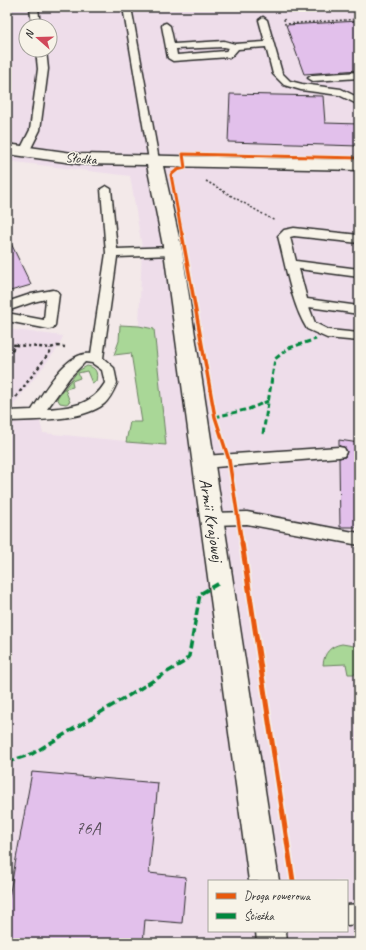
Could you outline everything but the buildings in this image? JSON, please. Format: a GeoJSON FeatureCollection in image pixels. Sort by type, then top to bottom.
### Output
{"type":"FeatureCollection","features":[{"type":"Feature","properties":{"kind":"street","name":"Słodka"},"geometry":{"type":"LineString","coordinates":[[7,149],[80,159],[154,160],[185,165],[359,165]]}},
{"type":"Feature","properties":{"kind":"street","name":"Armii Krajowej"},"geometry":{"type":"LineString","coordinates":[[154,160],[173,251],[264,880]]}},
{"type":"Feature","properties":{"kind":"street"},"geometry":{"type":"LineString","coordinates":[[271,932],[272,943]]}},
{"type":"Feature","properties":{"kind":"lane"},"geometry":{"type":"LineString","coordinates":[[34,7],[35,18]]}},
{"type":"Feature","properties":{"kind":"lane"},"geometry":{"type":"LineString","coordinates":[[127,7],[154,160]]}},
{"type":"Feature","properties":{"kind":"lane"},"geometry":{"type":"LineString","coordinates":[[263,20],[278,74],[287,83],[301,87],[341,92],[359,102]]}},
{"type":"Feature","properties":{"kind":"lane"},"geometry":{"type":"LineString","coordinates":[[166,26],[173,58],[229,54],[235,47],[269,44]]}},
{"type":"Feature","properties":{"kind":"lane"},"geometry":{"type":"LineString","coordinates":[[24,152],[35,130],[43,69],[42,58]]}},
{"type":"Feature","properties":{"kind":"lane"},"geometry":{"type":"LineString","coordinates":[[313,78],[359,75]]}},
{"type":"Feature","properties":{"kind":"lane"},"geometry":{"type":"LineString","coordinates":[[97,359],[112,253],[106,189]]}},
{"type":"Feature","properties":{"kind":"lane"},"geometry":{"type":"LineString","coordinates":[[359,239],[305,232],[288,233],[284,236],[302,302],[311,326],[327,334],[359,337]]}},
{"type":"Feature","properties":{"kind":"lane"},"geometry":{"type":"LineString","coordinates":[[112,253],[173,251]]}},
{"type":"Feature","properties":{"kind":"lane"},"geometry":{"type":"LineString","coordinates":[[291,264],[359,273]]}},
{"type":"Feature","properties":{"kind":"lane"},"geometry":{"type":"LineString","coordinates":[[7,307],[30,298],[53,294],[50,325],[7,317]]}},
{"type":"Feature","properties":{"kind":"lane"},"geometry":{"type":"LineString","coordinates":[[302,302],[359,310]]}},
{"type":"Feature","properties":{"kind":"lane"},"geometry":{"type":"LineString","coordinates":[[7,416],[36,414],[85,408],[100,400],[111,383],[108,368],[97,359],[82,358],[72,365],[36,414]]}},
{"type":"Feature","properties":{"kind":"lane"},"geometry":{"type":"LineString","coordinates":[[203,462],[339,452]]}},
{"type":"Feature","properties":{"kind":"lane"},"geometry":{"type":"LineString","coordinates":[[212,519],[247,518],[359,539]]}},
{"type":"Feature","properties":{"kind":"lane"},"geometry":{"type":"LineString","coordinates":[[348,915],[359,914]]}},
{"type":"Feature","properties":{"kind":"path"},"geometry":{"type":"LineString","coordinates":[[284,19],[286,24],[359,19]]}},
{"type":"Feature","properties":{"kind":"path"},"geometry":{"type":"LineString","coordinates":[[185,165],[280,224]]}},
{"type":"Feature","properties":{"kind":"path"},"geometry":{"type":"LineString","coordinates":[[7,344],[50,348],[50,352],[14,400]]}},
{"type":"Feature","properties":{"kind":"path"},"geometry":{"type":"LineString","coordinates":[[8,355],[16,345]]}},
{"type":"Feature","properties":{"kind":"shaded area"},"geometry":{"type":"Polygon","coordinates":[[[7,7],[359,7],[359,943],[7,943],[7,329],[63,336],[58,348],[11,408],[16,422],[39,418],[43,433],[166,445],[154,329],[139,326],[142,247],[130,176],[7,161],[7,7]]]}},
{"type":"Feature","properties":{"kind":"green space"},"geometry":{"type":"Polygon","coordinates":[[[120,325],[139,326],[154,329],[166,445],[126,442],[130,422],[142,422],[131,353],[114,355],[119,341],[120,325]]]}},
{"type":"Feature","properties":{"kind":"green space"},"geometry":{"type":"Polygon","coordinates":[[[87,366],[96,371],[96,381],[92,383],[87,371],[78,373],[80,378],[72,381],[73,387],[65,389],[70,402],[66,404],[60,403],[57,398],[78,371],[87,366]]]}},
{"type":"Feature","properties":{"kind":"green space"},"geometry":{"type":"Polygon","coordinates":[[[342,644],[354,646],[359,649],[359,674],[348,674],[346,664],[323,665],[328,651],[334,646],[342,644]]]}},
{"type":"Feature","properties":{"kind":"marked path"},"geometry":{"type":"LineString","coordinates":[[263,434],[275,359],[289,348],[316,339]]}},
{"type":"Feature","properties":{"kind":"marked path"},"geometry":{"type":"LineString","coordinates":[[215,417],[249,409],[268,401]]}},
{"type":"Feature","properties":{"kind":"marked path"},"geometry":{"type":"LineString","coordinates":[[7,762],[32,754],[184,662],[189,656],[200,594],[221,582]]}},
{"type":"Feature","properties":{"kind":"cycle path"},"geometry":{"type":"LineString","coordinates":[[293,880],[229,460],[215,417],[171,175],[177,170],[185,168],[183,154],[359,158]]}}]}
